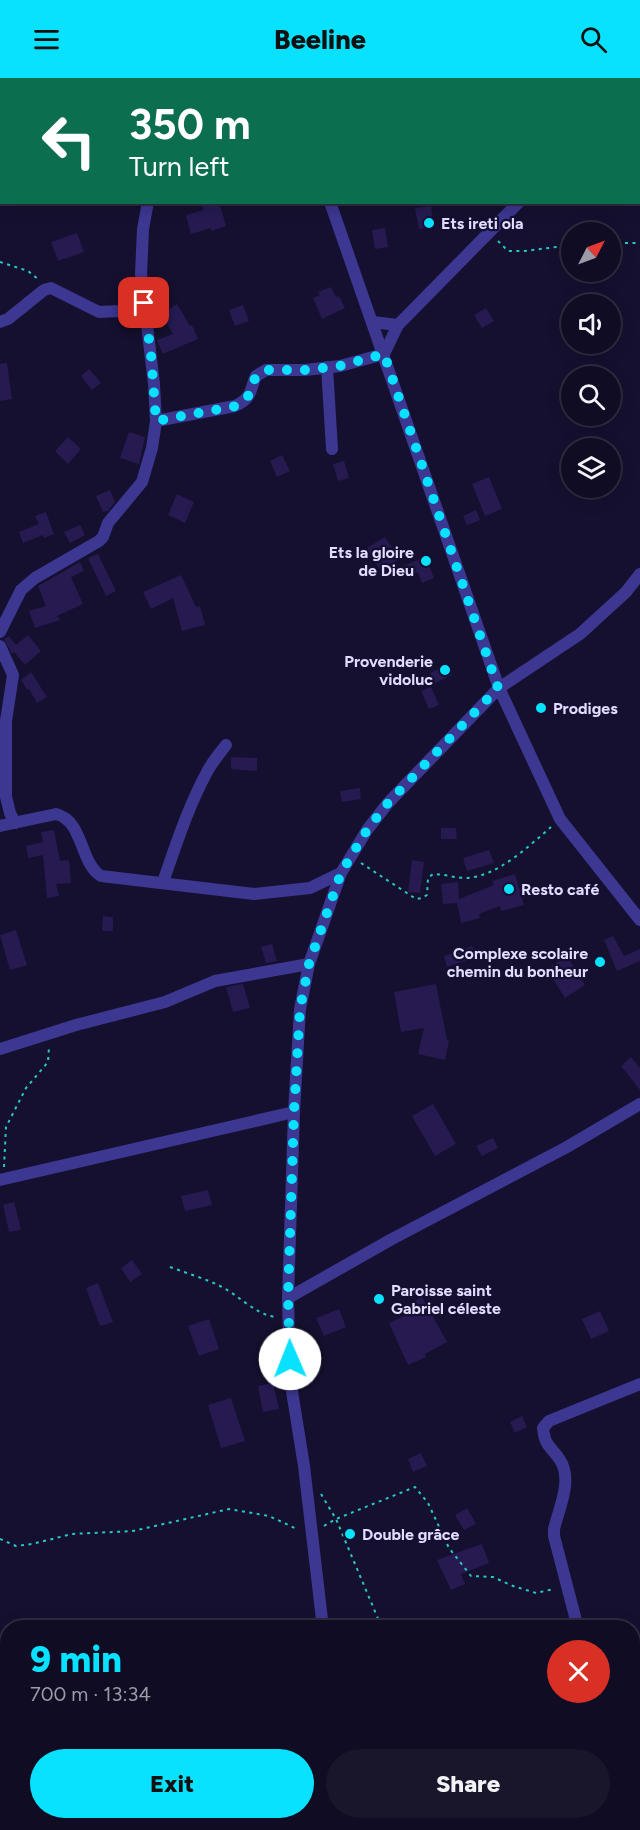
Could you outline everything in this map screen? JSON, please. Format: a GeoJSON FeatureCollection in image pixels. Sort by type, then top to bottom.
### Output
{"type":"FeatureCollection","features":[{"type":"Feature","properties":{"kind":"street"},"geometry":{"type":"LineString","coordinates":[[0,632],[21,590],[35,578],[103,537],[108,523],[142,483],[152,448],[156,421],[151,354],[141,274],[147,204]]}},
{"type":"Feature","properties":{"kind":"street"},"geometry":{"type":"LineString","coordinates":[[331,204],[498,688],[560,819],[640,920]]}},
{"type":"Feature","properties":{"kind":"street"},"geometry":{"type":"LineString","coordinates":[[156,421],[236,406],[246,400],[256,376],[266,370],[327,368],[384,354],[398,325],[517,204]]}},
{"type":"Feature","properties":{"kind":"street"},"geometry":{"type":"LineString","coordinates":[[0,322],[8,319],[44,290],[51,288],[99,312],[120,311],[144,303]]}},
{"type":"Feature","properties":{"kind":"street"},"geometry":{"type":"LineString","coordinates":[[372,322],[398,325]]}},
{"type":"Feature","properties":{"kind":"street"},"geometry":{"type":"LineString","coordinates":[[327,368],[333,449]]}},
{"type":"Feature","properties":{"kind":"street"},"geometry":{"type":"LineString","coordinates":[[322,1620],[313,1533],[290,1379],[288,1319],[294,1112],[300,1009],[309,964],[341,873],[367,830],[388,803],[498,688],[580,634],[626,592],[640,574]]}},
{"type":"Feature","properties":{"kind":"street"},"geometry":{"type":"LineString","coordinates":[[0,646],[14,675],[3,750],[6,797],[15,823]]}},
{"type":"Feature","properties":{"kind":"street"},"geometry":{"type":"LineString","coordinates":[[163,882],[178,836],[193,802],[208,770],[226,745]]}},
{"type":"Feature","properties":{"kind":"street"},"geometry":{"type":"LineString","coordinates":[[0,826],[56,814],[64,816],[71,823],[96,873],[101,876],[254,894],[310,888],[341,873]]}},
{"type":"Feature","properties":{"kind":"street"},"geometry":{"type":"LineString","coordinates":[[0,1048],[165,1002],[214,981],[309,964]]}},
{"type":"Feature","properties":{"kind":"street"},"geometry":{"type":"LineString","coordinates":[[288,1298],[392,1239],[567,1147],[640,1104]]}},
{"type":"Feature","properties":{"kind":"street"},"geometry":{"type":"LineString","coordinates":[[2,1179],[294,1112]]}},
{"type":"Feature","properties":{"kind":"street"},"geometry":{"type":"LineString","coordinates":[[576,1620],[554,1528],[566,1480],[561,1462],[544,1441],[543,1428],[549,1421],[640,1384]]}},
{"type":"Feature","properties":{"kind":"path"},"geometry":{"type":"LineString","coordinates":[[490,232],[508,251],[561,246]]}},
{"type":"Feature","properties":{"kind":"path"},"geometry":{"type":"LineString","coordinates":[[621,243],[640,243]]}},
{"type":"Feature","properties":{"kind":"path"},"geometry":{"type":"LineString","coordinates":[[0,262],[27,272],[51,288]]}},
{"type":"Feature","properties":{"kind":"path"},"geometry":{"type":"LineString","coordinates":[[351,856],[416,899],[422,898],[427,895],[428,878],[433,874],[467,878],[494,871],[525,850],[560,819]]}},
{"type":"Feature","properties":{"kind":"path"},"geometry":{"type":"LineString","coordinates":[[2,1179],[6,1127],[26,1088],[48,1062],[50,1034]]}},
{"type":"Feature","properties":{"kind":"path"},"geometry":{"type":"LineString","coordinates":[[170,1267],[219,1285],[263,1315],[288,1319]]}},
{"type":"Feature","properties":{"kind":"path"},"geometry":{"type":"LineString","coordinates":[[0,1539],[16,1546],[72,1534],[133,1531],[229,1509],[269,1516],[313,1533],[336,1519],[415,1487],[428,1503],[449,1548],[471,1576],[493,1577],[536,1593],[568,1587]]}},
{"type":"Feature","properties":{"kind":"path"},"geometry":{"type":"LineString","coordinates":[[320,1492],[336,1519],[379,1620]]}},
{"type":"Feature","properties":{"kind":"building"},"geometry":{"type":"Polygon","coordinates":[[[202,204],[220,204],[226,226],[191,234],[186,215],[204,210],[202,204]]]}},
{"type":"Feature","properties":{"kind":"building"},"geometry":{"type":"Polygon","coordinates":[[[431,206],[434,227],[419,229],[415,208],[431,206]]]}},
{"type":"Feature","properties":{"kind":"building"},"geometry":{"type":"Polygon","coordinates":[[[385,228],[388,247],[375,249],[372,230],[385,228]]]}},
{"type":"Feature","properties":{"kind":"building"},"geometry":{"type":"Polygon","coordinates":[[[77,233],[84,252],[58,261],[51,242],[77,233]]]}},
{"type":"Feature","properties":{"kind":"building"},"geometry":{"type":"Polygon","coordinates":[[[331,287],[345,308],[322,319],[313,298],[320,295],[318,292],[331,287]]]}},
{"type":"Feature","properties":{"kind":"building"},"geometry":{"type":"Polygon","coordinates":[[[177,304],[190,326],[192,325],[198,339],[163,354],[157,340],[173,334],[161,314],[177,304]]]}},
{"type":"Feature","properties":{"kind":"building"},"geometry":{"type":"Polygon","coordinates":[[[243,305],[249,321],[235,326],[229,310],[243,305]]]}},
{"type":"Feature","properties":{"kind":"building"},"geometry":{"type":"Polygon","coordinates":[[[486,308],[494,321],[482,328],[474,315],[486,308]]]}},
{"type":"Feature","properties":{"kind":"building"},"geometry":{"type":"Polygon","coordinates":[[[7,363],[12,399],[0,401],[0,364],[7,363]]]}},
{"type":"Feature","properties":{"kind":"building"},"geometry":{"type":"Polygon","coordinates":[[[89,369],[101,383],[92,390],[81,376],[89,369]]]}},
{"type":"Feature","properties":{"kind":"building"},"geometry":{"type":"Polygon","coordinates":[[[129,432],[145,437],[139,464],[120,458],[129,432]]]}},
{"type":"Feature","properties":{"kind":"building"},"geometry":{"type":"Polygon","coordinates":[[[68,437],[81,449],[68,464],[55,451],[68,437]]]}},
{"type":"Feature","properties":{"kind":"building"},"geometry":{"type":"Polygon","coordinates":[[[282,455],[290,471],[277,477],[270,461],[282,455]]]}},
{"type":"Feature","properties":{"kind":"building"},"geometry":{"type":"Polygon","coordinates":[[[344,461],[349,478],[338,481],[333,464],[344,461]]]}},
{"type":"Feature","properties":{"kind":"building"},"geometry":{"type":"Polygon","coordinates":[[[489,477],[502,509],[485,516],[472,484],[489,477]]]}},
{"type":"Feature","properties":{"kind":"building"},"geometry":{"type":"Polygon","coordinates":[[[110,490],[115,502],[108,511],[103,512],[96,496],[110,490]]]}},
{"type":"Feature","properties":{"kind":"building"},"geometry":{"type":"Polygon","coordinates":[[[177,494],[194,502],[185,523],[168,515],[177,494]]]}},
{"type":"Feature","properties":{"kind":"building"},"geometry":{"type":"Polygon","coordinates":[[[476,510],[480,520],[467,525],[463,516],[476,510]]]}},
{"type":"Feature","properties":{"kind":"building"},"geometry":{"type":"Polygon","coordinates":[[[46,512],[54,534],[44,538],[43,535],[23,543],[19,532],[39,524],[35,516],[46,512]]]}},
{"type":"Feature","properties":{"kind":"building"},"geometry":{"type":"Polygon","coordinates":[[[80,525],[85,535],[70,543],[64,532],[80,525]]]}},
{"type":"Feature","properties":{"kind":"building"},"geometry":{"type":"Polygon","coordinates":[[[385,537],[399,559],[381,571],[367,548],[385,537]]]}},
{"type":"Feature","properties":{"kind":"building"},"geometry":{"type":"Polygon","coordinates":[[[98,554],[116,591],[106,596],[88,558],[98,554]]]}},
{"type":"Feature","properties":{"kind":"building"},"geometry":{"type":"Polygon","coordinates":[[[426,557],[434,578],[422,583],[418,572],[407,576],[403,566],[426,557]]]}},
{"type":"Feature","properties":{"kind":"building"},"geometry":{"type":"Polygon","coordinates":[[[80,562],[84,571],[71,577],[83,604],[57,616],[60,620],[35,628],[29,611],[46,606],[38,586],[80,562]]]}},
{"type":"Feature","properties":{"kind":"building"},"geometry":{"type":"Polygon","coordinates":[[[181,575],[196,607],[200,606],[205,625],[182,631],[173,598],[151,609],[143,592],[181,575]]]}},
{"type":"Feature","properties":{"kind":"building"},"geometry":{"type":"Polygon","coordinates":[[[28,635],[41,651],[25,665],[14,652],[12,654],[4,639],[9,636],[16,645],[28,635]]]}},
{"type":"Feature","properties":{"kind":"building"},"geometry":{"type":"Polygon","coordinates":[[[447,665],[452,675],[435,683],[430,673],[447,665]]]}},
{"type":"Feature","properties":{"kind":"building"},"geometry":{"type":"Polygon","coordinates":[[[31,672],[47,697],[37,703],[21,680],[31,672]]]}},
{"type":"Feature","properties":{"kind":"building"},"geometry":{"type":"Polygon","coordinates":[[[431,687],[439,705],[429,709],[421,691],[431,687]]]}},
{"type":"Feature","properties":{"kind":"building"},"geometry":{"type":"Polygon","coordinates":[[[231,757],[257,758],[257,771],[231,769],[231,757]]]}},
{"type":"Feature","properties":{"kind":"building"},"geometry":{"type":"Polygon","coordinates":[[[360,788],[361,799],[342,802],[340,791],[360,788]]]}},
{"type":"Feature","properties":{"kind":"building"},"geometry":{"type":"Polygon","coordinates":[[[441,828],[456,828],[457,839],[441,839],[441,828]]]}},
{"type":"Feature","properties":{"kind":"building"},"geometry":{"type":"Polygon","coordinates":[[[54,830],[60,861],[69,860],[71,883],[56,884],[59,896],[47,898],[43,855],[28,858],[26,846],[43,842],[41,832],[54,830]]]}},
{"type":"Feature","properties":{"kind":"building"},"geometry":{"type":"Polygon","coordinates":[[[489,850],[494,863],[467,871],[463,858],[489,850]]]}},
{"type":"Feature","properties":{"kind":"building"},"geometry":{"type":"Polygon","coordinates":[[[412,860],[424,862],[420,893],[408,892],[412,860]]]}},
{"type":"Feature","properties":{"kind":"building"},"geometry":{"type":"Polygon","coordinates":[[[515,874],[524,905],[501,911],[500,906],[479,914],[480,918],[461,923],[457,903],[443,904],[441,884],[458,882],[459,899],[494,885],[492,881],[515,874]]]}},
{"type":"Feature","properties":{"kind":"building"},"geometry":{"type":"Polygon","coordinates":[[[103,916],[113,917],[113,931],[102,931],[103,916]]]}},
{"type":"Feature","properties":{"kind":"building"},"geometry":{"type":"Polygon","coordinates":[[[16,930],[27,965],[10,970],[0,935],[16,930]]]}},
{"type":"Feature","properties":{"kind":"building"},"geometry":{"type":"Polygon","coordinates":[[[613,936],[624,956],[640,949],[640,961],[617,971],[604,940],[613,936]]]}},
{"type":"Feature","properties":{"kind":"building"},"geometry":{"type":"Polygon","coordinates":[[[272,944],[277,961],[266,963],[261,947],[272,944]]]}},
{"type":"Feature","properties":{"kind":"building"},"geometry":{"type":"Polygon","coordinates":[[[472,946],[476,957],[447,967],[444,956],[472,946]]]}},
{"type":"Feature","properties":{"kind":"building"},"geometry":{"type":"Polygon","coordinates":[[[567,956],[585,985],[565,998],[547,969],[567,956]]]}},
{"type":"Feature","properties":{"kind":"building"},"geometry":{"type":"Polygon","coordinates":[[[243,984],[250,1008],[233,1012],[226,987],[243,984]]]}},
{"type":"Feature","properties":{"kind":"building"},"geometry":{"type":"Polygon","coordinates":[[[436,984],[449,1041],[445,1060],[418,1054],[424,1028],[401,1032],[394,992],[436,984]]]}},
{"type":"Feature","properties":{"kind":"building"},"geometry":{"type":"Polygon","coordinates":[[[631,1057],[640,1068],[640,1090],[621,1066],[631,1057]]]}},
{"type":"Feature","properties":{"kind":"building"},"geometry":{"type":"Polygon","coordinates":[[[433,1104],[456,1144],[435,1156],[412,1116],[433,1104]]]}},
{"type":"Feature","properties":{"kind":"building"},"geometry":{"type":"Polygon","coordinates":[[[493,1138],[498,1148],[482,1156],[476,1146],[493,1138]]]}},
{"type":"Feature","properties":{"kind":"building"},"geometry":{"type":"Polygon","coordinates":[[[208,1190],[212,1205],[185,1211],[181,1196],[208,1190]]]}},
{"type":"Feature","properties":{"kind":"building"},"geometry":{"type":"Polygon","coordinates":[[[14,1202],[21,1230],[9,1232],[3,1205],[14,1202]]]}},
{"type":"Feature","properties":{"kind":"building"},"geometry":{"type":"Polygon","coordinates":[[[132,1260],[142,1274],[130,1282],[121,1268],[132,1260]]]}},
{"type":"Feature","properties":{"kind":"building"},"geometry":{"type":"Polygon","coordinates":[[[98,1283],[113,1322],[100,1326],[86,1288],[98,1283]]]}},
{"type":"Feature","properties":{"kind":"building"},"geometry":{"type":"Polygon","coordinates":[[[422,1297],[447,1342],[425,1354],[426,1357],[408,1365],[389,1323],[415,1311],[411,1303],[422,1297]]]}},
{"type":"Feature","properties":{"kind":"building"},"geometry":{"type":"Polygon","coordinates":[[[339,1309],[346,1327],[324,1336],[316,1318],[339,1309]]]}},
{"type":"Feature","properties":{"kind":"building"},"geometry":{"type":"Polygon","coordinates":[[[600,1311],[609,1331],[591,1339],[582,1319],[600,1311]]]}},
{"type":"Feature","properties":{"kind":"building"},"geometry":{"type":"Polygon","coordinates":[[[209,1319],[219,1349],[199,1356],[188,1326],[209,1319]]]}},
{"type":"Feature","properties":{"kind":"building"},"geometry":{"type":"Polygon","coordinates":[[[273,1383],[279,1409],[263,1412],[258,1386],[273,1383]]]}},
{"type":"Feature","properties":{"kind":"building"},"geometry":{"type":"Polygon","coordinates":[[[231,1398],[245,1441],[221,1448],[208,1405],[231,1398]]]}},
{"type":"Feature","properties":{"kind":"building"},"geometry":{"type":"Polygon","coordinates":[[[522,1416],[527,1427],[515,1433],[510,1422],[522,1416]]]}},
{"type":"Feature","properties":{"kind":"building"},"geometry":{"type":"Polygon","coordinates":[[[421,1453],[427,1466],[413,1472],[408,1459],[421,1453]]]}},
{"type":"Feature","properties":{"kind":"building"},"geometry":{"type":"Polygon","coordinates":[[[467,1508],[476,1524],[464,1530],[455,1515],[467,1508]]]}},
{"type":"Feature","properties":{"kind":"building"},"geometry":{"type":"Polygon","coordinates":[[[482,1544],[489,1563],[461,1574],[465,1584],[451,1590],[437,1560],[482,1544]]]}},
{"type":"Feature","properties":{"kind":"place","name":"Ets ireti ola"},"geometry":{"type":"Point","coordinates":[429,223]}},
{"type":"Feature","properties":{"kind":"place","name":"Ets la gloire de Dieu"},"geometry":{"type":"Point","coordinates":[426,561]}},
{"type":"Feature","properties":{"kind":"place","name":"Provenderie vidoluc"},"geometry":{"type":"Point","coordinates":[445,670]}},
{"type":"Feature","properties":{"kind":"place","name":"Prodiges"},"geometry":{"type":"Point","coordinates":[541,708]}},
{"type":"Feature","properties":{"kind":"place","name":"Resto café"},"geometry":{"type":"Point","coordinates":[509,889]}},
{"type":"Feature","properties":{"kind":"place","name":"Complexe scolaire chemin du bonheur"},"geometry":{"type":"Point","coordinates":[600,962]}},
{"type":"Feature","properties":{"kind":"place","name":"Paroisse saint Gabriel céleste"},"geometry":{"type":"Point","coordinates":[379,1299]}},
{"type":"Feature","properties":{"kind":"place","name":"Double grâce"},"geometry":{"type":"Point","coordinates":[350,1534]}},
{"type":"Feature","properties":{"kind":"route"},"geometry":{"type":"LineString","coordinates":[[144,303],[151,354],[156,421],[236,406],[246,400],[250,394],[256,376],[266,370],[305,370],[340,366],[384,354],[498,688],[388,803],[367,830],[341,873],[309,964],[300,1009],[294,1112],[288,1298],[290,1359]]}}]}
